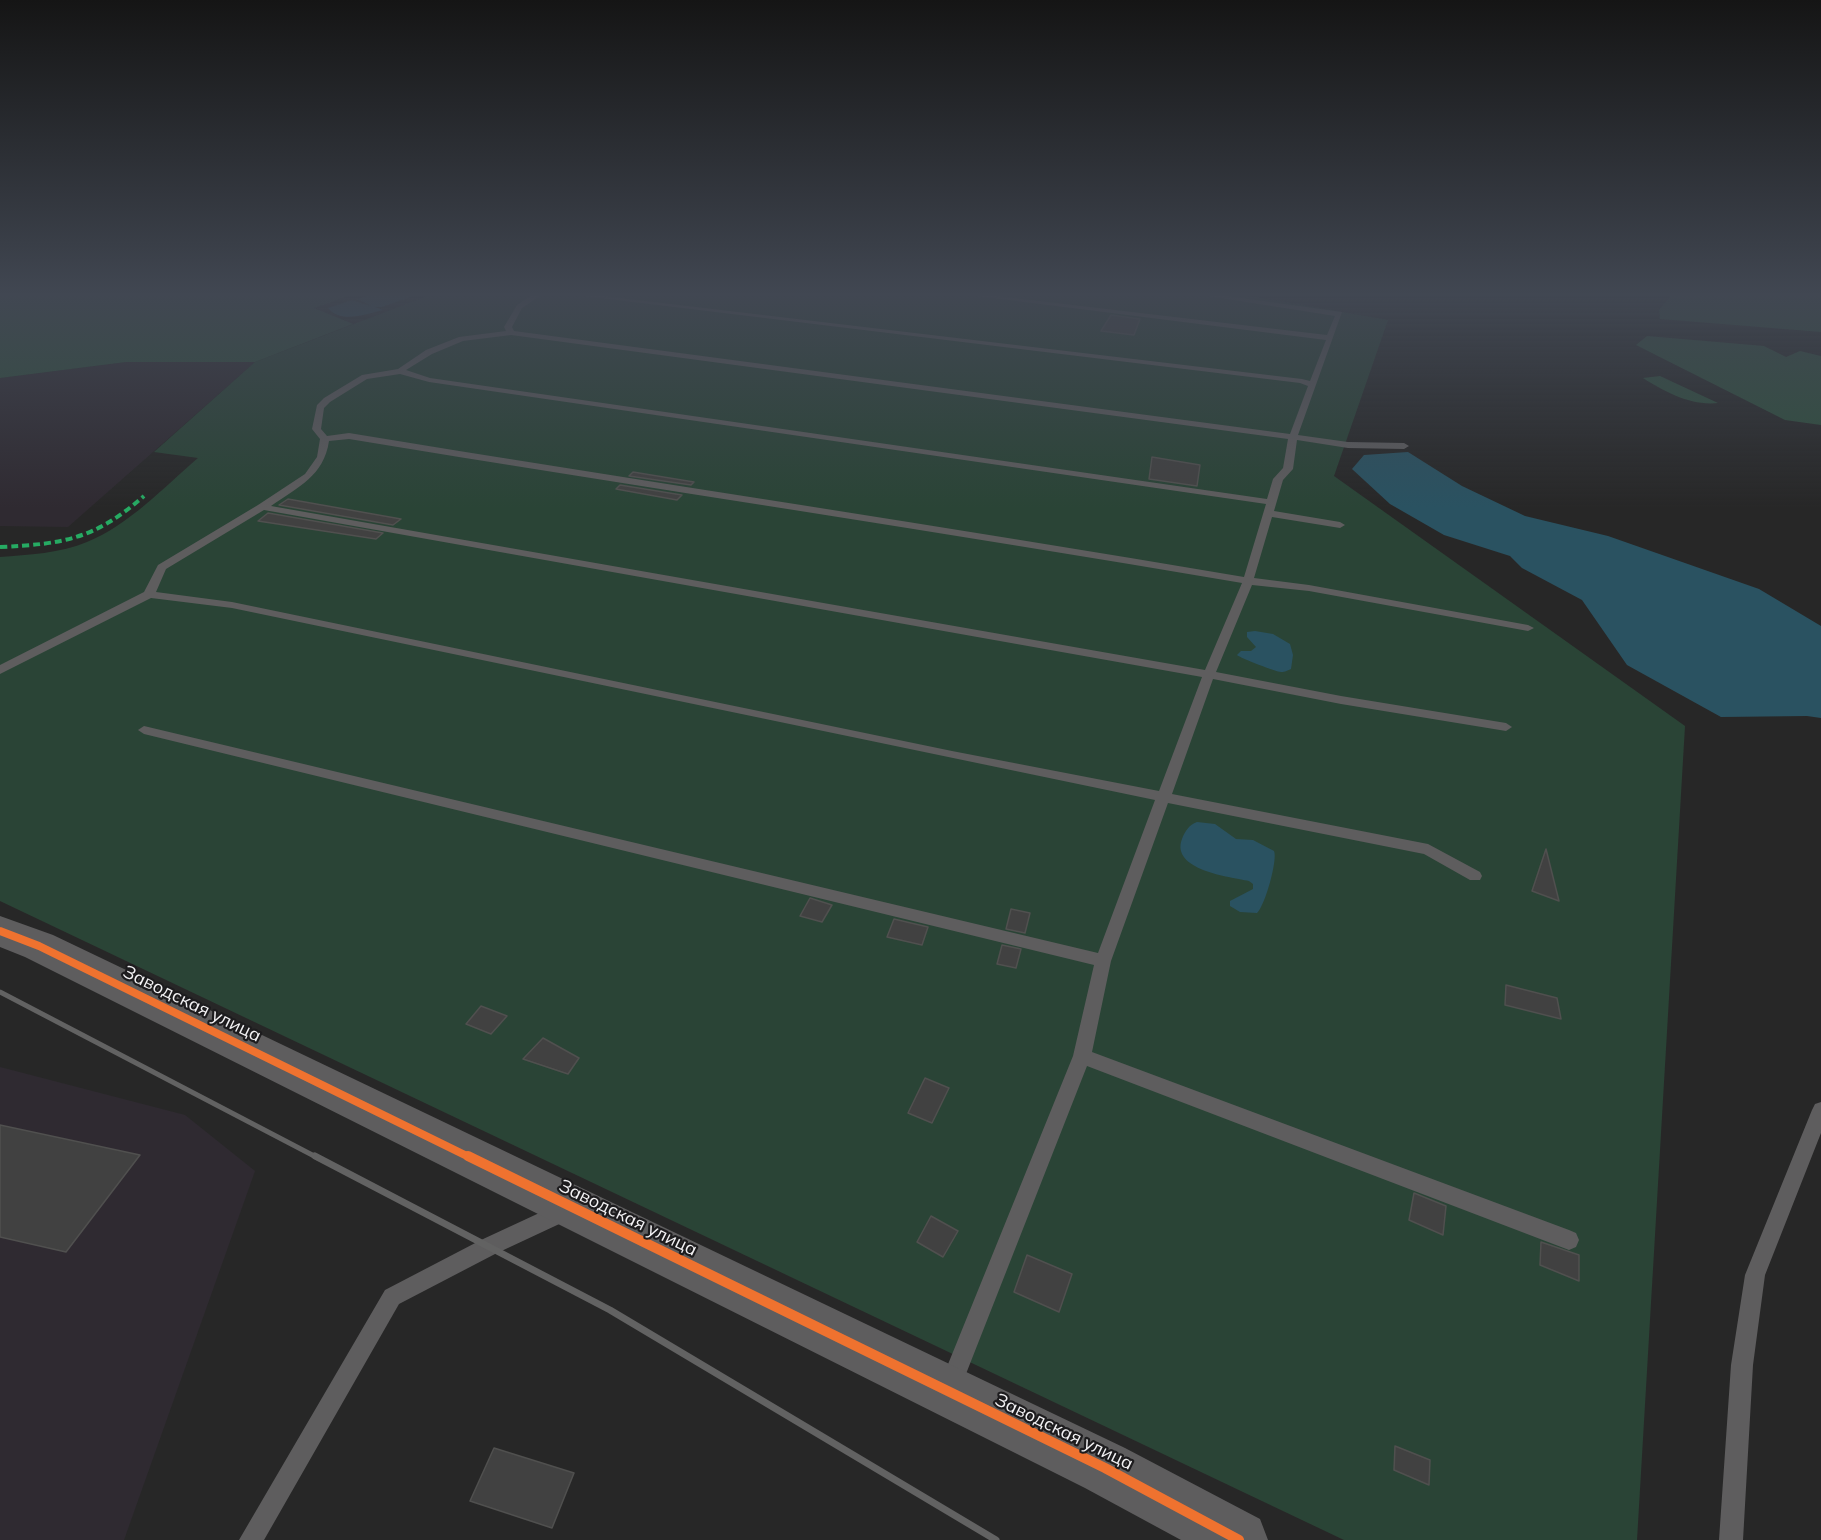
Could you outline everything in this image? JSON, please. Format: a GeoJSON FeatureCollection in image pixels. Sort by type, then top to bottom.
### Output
{"type":"FeatureCollection","features":[{"type":"Feature","properties":{"kind":"street","name":"Заводская улица"},"geometry":{"type":"LineString","coordinates":[[0,931],[39,946],[1105,1468],[1239,1540]]}},
{"type":"Feature","properties":{"kind":"lane"},"geometry":{"type":"LineString","coordinates":[[400,371],[409,365]]}},
{"type":"Feature","properties":{"kind":"lane"},"geometry":{"type":"LineString","coordinates":[[751,365],[1293,437],[1330,444],[1372,448],[1404,446]]}},
{"type":"Feature","properties":{"kind":"lane"},"geometry":{"type":"LineString","coordinates":[[1167,365],[1302,381],[1312,385]]}},
{"type":"Feature","properties":{"kind":"lane"},"geometry":{"type":"LineString","coordinates":[[948,1391],[1082,1056],[1104,961],[1209,674],[1248,581],[1278,479],[1288,469],[1293,437],[1320,365]]}},
{"type":"Feature","properties":{"kind":"lane"},"geometry":{"type":"LineString","coordinates":[[325,439],[316,429],[320,407],[327,400],[365,376],[400,371],[441,381],[1270,508],[1340,525]]}},
{"type":"Feature","properties":{"kind":"lane"},"geometry":{"type":"LineString","coordinates":[[325,439],[349,436],[728,498],[986,536],[1248,581],[1309,588],[1528,628]]}},
{"type":"Feature","properties":{"kind":"lane"},"geometry":{"type":"LineString","coordinates":[[148,594],[162,567],[262,507],[308,476],[322,457],[325,439]]}},
{"type":"Feature","properties":{"kind":"lane"},"geometry":{"type":"LineString","coordinates":[[262,507],[1209,674],[1341,700],[1506,727]]}},
{"type":"Feature","properties":{"kind":"lane"},"geometry":{"type":"LineString","coordinates":[[0,670],[148,594],[232,605],[952,755],[1165,795],[1428,849],[1475,876]]}},
{"type":"Feature","properties":{"kind":"lane"},"geometry":{"type":"LineString","coordinates":[[144,730],[1104,961]]}},
{"type":"Feature","properties":{"kind":"lane"},"geometry":{"type":"LineString","coordinates":[[1082,1056],[1569,1240]]}},
{"type":"Feature","properties":{"kind":"lane"},"geometry":{"type":"LineString","coordinates":[[1731,1540],[1742,1365],[1755,1275],[1821,1110]]}},
{"type":"Feature","properties":{"kind":"lane"},"geometry":{"type":"LineString","coordinates":[[251,1540],[392,1297],[488,1247],[573,1207]]}},
{"type":"Feature","properties":{"kind":"shaded area"},"geometry":{"type":"Polygon","coordinates":[[[103,365],[252,365],[68,527],[0,526],[0,378],[103,365]]]}},
{"type":"Feature","properties":{"kind":"shaded area"},"geometry":{"type":"Polygon","coordinates":[[[0,1067],[185,1115],[255,1171],[124,1540],[0,1540],[0,1067]]]}},
{"type":"Feature","properties":{"kind":"green space"},"geometry":{"type":"Polygon","coordinates":[[[0,365],[103,365],[0,378],[0,365]]]}},
{"type":"Feature","properties":{"kind":"green space"},"geometry":{"type":"Polygon","coordinates":[[[252,365],[1372,365],[1334,476],[1685,726],[1637,1540],[1344,1540],[0,901],[0,557],[66,549],[102,535],[132,516],[198,458],[154,452],[252,365]]]}},
{"type":"Feature","properties":{"kind":"green space"},"geometry":{"type":"Polygon","coordinates":[[[1675,365],[1821,365],[1821,425],[1785,420],[1675,365]]]}},
{"type":"Feature","properties":{"kind":"green space"},"geometry":{"type":"Polygon","coordinates":[[[1660,376],[1718,403],[1688,400],[1669,393],[1643,378],[1660,376]]]}},
{"type":"Feature","properties":{"kind":"water"},"geometry":{"type":"Polygon","coordinates":[[[1408,452],[1462,486],[1525,516],[1608,536],[1759,589],[1821,626],[1821,718],[1807,716],[1721,717],[1627,665],[1582,600],[1522,568],[1510,556],[1444,535],[1390,504],[1352,469],[1364,455],[1408,452]]]}},
{"type":"Feature","properties":{"kind":"water"},"geometry":{"type":"Polygon","coordinates":[[[1247,632],[1273,634],[1290,644],[1293,655],[1291,669],[1284,672],[1278,671],[1237,655],[1241,651],[1251,651],[1256,647],[1247,637],[1247,632]]]}},
{"type":"Feature","properties":{"kind":"water"},"geometry":{"type":"Polygon","coordinates":[[[1197,822],[1215,824],[1236,839],[1253,840],[1274,851],[1270,882],[1264,901],[1257,913],[1240,912],[1230,906],[1230,901],[1253,889],[1253,884],[1204,870],[1185,858],[1181,850],[1184,833],[1197,822]]]}},
{"type":"Feature","properties":{"kind":"building"},"geometry":{"type":"Polygon","coordinates":[[[1152,457],[1200,465],[1197,486],[1149,479],[1152,457]]]}},
{"type":"Feature","properties":{"kind":"building"},"geometry":{"type":"Polygon","coordinates":[[[633,472],[694,482],[691,485],[629,476],[633,472]]]}},
{"type":"Feature","properties":{"kind":"building"},"geometry":{"type":"Polygon","coordinates":[[[620,485],[682,495],[677,500],[616,489],[620,485]]]}},
{"type":"Feature","properties":{"kind":"building"},"geometry":{"type":"Polygon","coordinates":[[[288,499],[401,519],[393,525],[279,505],[288,499]]]}},
{"type":"Feature","properties":{"kind":"building"},"geometry":{"type":"Polygon","coordinates":[[[268,513],[383,533],[376,539],[258,521],[268,513]]]}},
{"type":"Feature","properties":{"kind":"building"},"geometry":{"type":"Polygon","coordinates":[[[1546,849],[1559,901],[1532,891],[1546,849]]]}},
{"type":"Feature","properties":{"kind":"building"},"geometry":{"type":"Polygon","coordinates":[[[810,898],[832,905],[822,922],[800,916],[810,898]]]}},
{"type":"Feature","properties":{"kind":"building"},"geometry":{"type":"Polygon","coordinates":[[[1011,909],[1030,913],[1025,933],[1006,929],[1011,909]]]}},
{"type":"Feature","properties":{"kind":"building"},"geometry":{"type":"Polygon","coordinates":[[[894,919],[928,927],[922,945],[887,937],[894,919]]]}},
{"type":"Feature","properties":{"kind":"building"},"geometry":{"type":"Polygon","coordinates":[[[1002,945],[1021,949],[1016,968],[997,964],[1002,945]]]}},
{"type":"Feature","properties":{"kind":"building"},"geometry":{"type":"Polygon","coordinates":[[[1506,985],[1557,998],[1561,1019],[1505,1005],[1506,985]]]}},
{"type":"Feature","properties":{"kind":"building"},"geometry":{"type":"Polygon","coordinates":[[[481,1006],[507,1016],[491,1034],[466,1024],[481,1006]]]}},
{"type":"Feature","properties":{"kind":"building"},"geometry":{"type":"Polygon","coordinates":[[[543,1038],[579,1058],[568,1074],[523,1059],[543,1038]]]}},
{"type":"Feature","properties":{"kind":"building"},"geometry":{"type":"Polygon","coordinates":[[[925,1078],[949,1088],[932,1123],[908,1113],[925,1078]]]}},
{"type":"Feature","properties":{"kind":"building"},"geometry":{"type":"Polygon","coordinates":[[[0,1125],[140,1155],[66,1252],[0,1237],[0,1125]]]}},
{"type":"Feature","properties":{"kind":"building"},"geometry":{"type":"Polygon","coordinates":[[[1414,1193],[1446,1206],[1443,1235],[1409,1220],[1414,1193]]]}},
{"type":"Feature","properties":{"kind":"building"},"geometry":{"type":"Polygon","coordinates":[[[931,1216],[958,1231],[943,1257],[917,1242],[931,1216]]]}},
{"type":"Feature","properties":{"kind":"building"},"geometry":{"type":"Polygon","coordinates":[[[1541,1242],[1579,1255],[1579,1281],[1540,1265],[1541,1242]]]}},
{"type":"Feature","properties":{"kind":"building"},"geometry":{"type":"Polygon","coordinates":[[[1027,1255],[1072,1274],[1059,1312],[1014,1292],[1027,1255]]]}},
{"type":"Feature","properties":{"kind":"building"},"geometry":{"type":"Polygon","coordinates":[[[1395,1446],[1430,1460],[1429,1485],[1394,1470],[1395,1446]]]}},
{"type":"Feature","properties":{"kind":"building"},"geometry":{"type":"Polygon","coordinates":[[[494,1448],[574,1473],[552,1528],[470,1501],[494,1448]]]}},
{"type":"Feature","properties":{"kind":"railway"},"geometry":{"type":"LineString","coordinates":[[0,992],[318,1158]]}},
{"type":"Feature","properties":{"kind":"railway"},"geometry":{"type":"LineString","coordinates":[[315,1156],[610,1310],[996,1540]]}},
{"type":"Feature","properties":{"kind":"marked path"},"geometry":{"type":"LineString","coordinates":[[0,547],[61,542],[78,538],[110,523],[144,496]]}},
{"type":"Feature","properties":{"kind":"cycle path"},"geometry":{"type":"LineString","coordinates":[[0,931],[39,946],[1105,1468],[1239,1540]]}}]}
